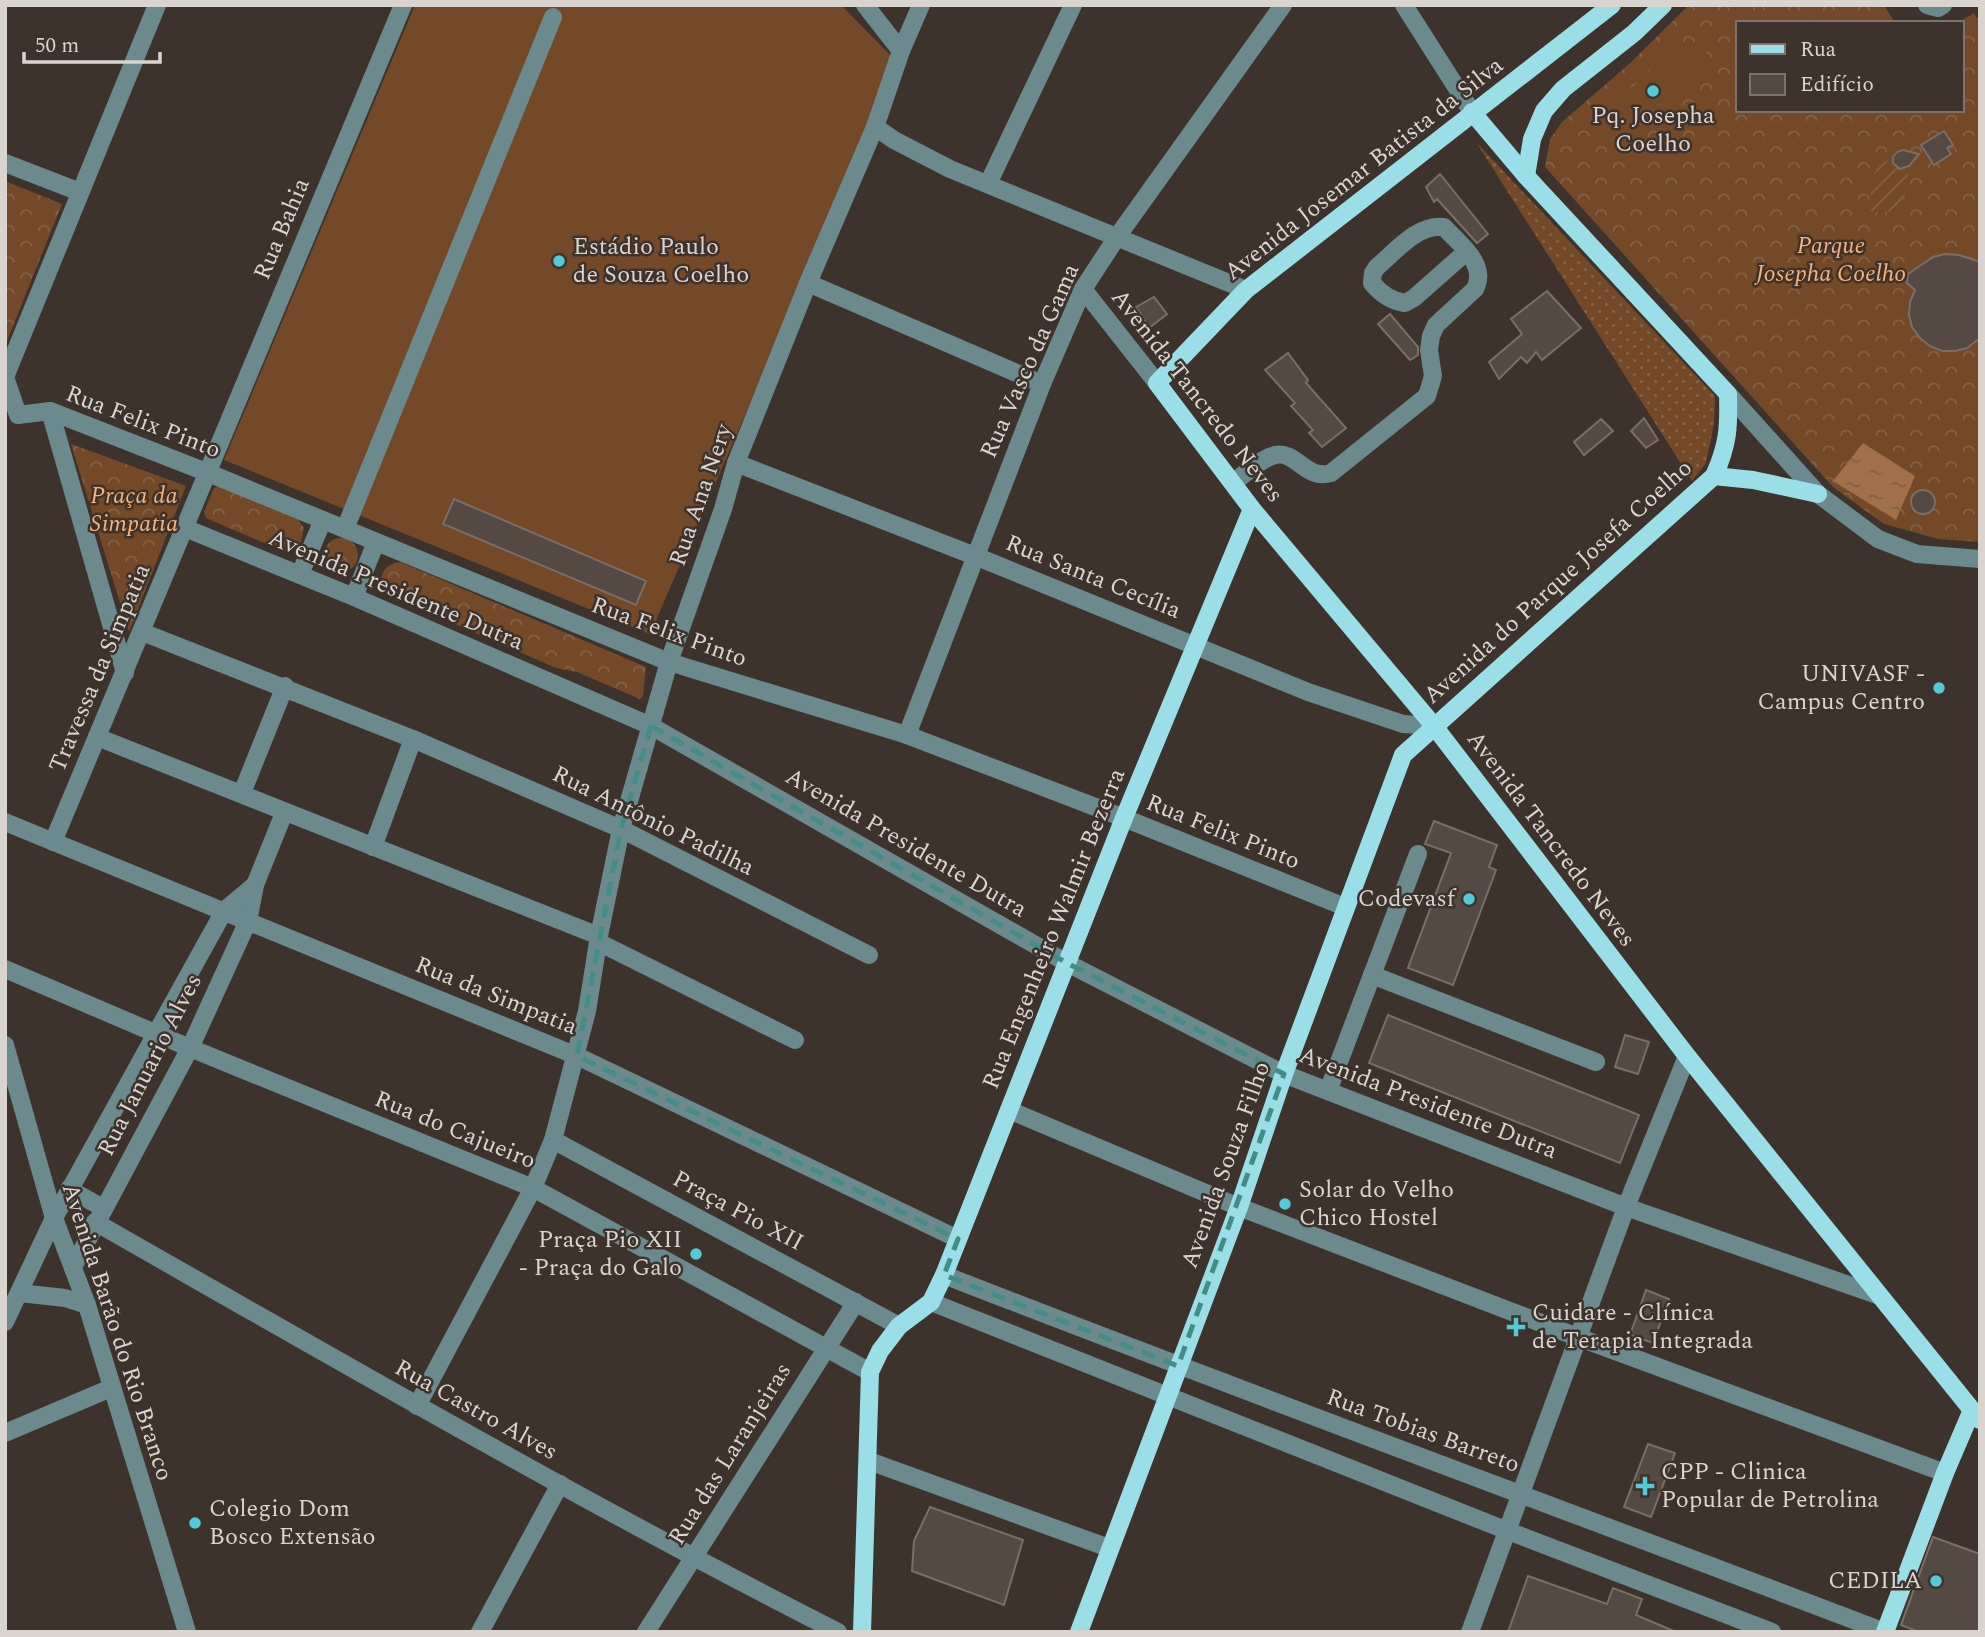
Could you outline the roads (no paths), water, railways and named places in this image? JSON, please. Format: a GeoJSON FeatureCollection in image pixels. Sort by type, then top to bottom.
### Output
{"type":"FeatureCollection","features":[{"type":"Feature","properties":{"kind":"main road","name":"Avenida Josemar Batista da Silva"},"geometry":{"type":"LineString","coordinates":[[1157,383],[1246,290],[1612,5]]}},
{"type":"Feature","properties":{"kind":"main road"},"geometry":{"type":"LineString","coordinates":[[1526,176],[1532,139],[1544,111],[1563,89],[1634,33],[1663,5]]}},
{"type":"Feature","properties":{"kind":"main road"},"geometry":{"type":"LineString","coordinates":[[1472,112],[1526,176],[1728,394]]}},
{"type":"Feature","properties":{"kind":"main road","name":"Avenida Tancredo Neves"},"geometry":{"type":"LineString","coordinates":[[1157,383],[1252,509],[1434,726],[1687,1056],[1976,1415]]}},
{"type":"Feature","properties":{"kind":"main road","name":"Avenida do Parque Josefa Coelho"},"geometry":{"type":"LineString","coordinates":[[1434,726],[1714,477],[1725,451],[1729,426],[1728,394]]}},
{"type":"Feature","properties":{"kind":"main road"},"geometry":{"type":"LineString","coordinates":[[1714,477],[1753,480],[1818,494]]}},
{"type":"Feature","properties":{"kind":"main road","name":"Rua Engenheiro Walmir Bezerra"},"geometry":{"type":"LineString","coordinates":[[870,1372],[880,1351],[899,1326],[931,1303],[944,1275],[1124,818],[1252,509]]}},
{"type":"Feature","properties":{"kind":"main road","name":"Avenida Souza Filho"},"geometry":{"type":"LineString","coordinates":[[1079,1632],[1239,1207],[1345,907],[1404,755],[1434,726]]}},
{"type":"Feature","properties":{"kind":"main road"},"geometry":{"type":"LineString","coordinates":[[862,1632],[870,1372]]}},
{"type":"Feature","properties":{"kind":"main road"},"geometry":{"type":"LineString","coordinates":[[1885,1632],[1945,1474],[1976,1415]]}},
{"type":"Feature","properties":{"kind":"street"},"geometry":{"type":"LineString","coordinates":[[5,377],[157,5]]}},
{"type":"Feature","properties":{"kind":"street","name":"Rua Bahia"},"geometry":{"type":"LineString","coordinates":[[206,472],[403,5]]}},
{"type":"Feature","properties":{"kind":"street"},"geometry":{"type":"LineString","coordinates":[[865,5],[901,51],[921,5]]}},
{"type":"Feature","properties":{"kind":"street"},"geometry":{"type":"LineString","coordinates":[[988,184],[1073,5]]}},
{"type":"Feature","properties":{"kind":"street","name":"Rua Vasco da Gama"},"geometry":{"type":"LineString","coordinates":[[907,735],[1042,384],[1083,289],[1116,237],[1283,5]]}},
{"type":"Feature","properties":{"kind":"street"},"geometry":{"type":"LineString","coordinates":[[1404,5],[1472,112]]}},
{"type":"Feature","properties":{"kind":"street"},"geometry":{"type":"LineString","coordinates":[[1927,5],[1938,8],[1943,5]]}},
{"type":"Feature","properties":{"kind":"street"},"geometry":{"type":"LineString","coordinates":[[345,529],[553,17]]}},
{"type":"Feature","properties":{"kind":"street","name":"Rua Ana Nery"},"geometry":{"type":"LineString","coordinates":[[417,1406],[533,1188],[553,1140],[577,1056],[621,829],[669,663],[723,509],[736,463],[808,283],[875,127],[901,51]]}},
{"type":"Feature","properties":{"kind":"street"},"geometry":{"type":"LineString","coordinates":[[875,127],[950,169],[1246,290]]}},
{"type":"Feature","properties":{"kind":"street"},"geometry":{"type":"LineString","coordinates":[[5,163],[80,192]]}},
{"type":"Feature","properties":{"kind":"street"},"geometry":{"type":"LineString","coordinates":[[1233,483],[1275,455],[1284,456],[1316,475],[1331,473],[1427,397],[1433,376],[1429,349],[1431,336],[1436,325],[1475,289],[1479,272],[1474,260],[1444,228],[1434,226],[1423,229],[1373,273],[1372,283],[1386,297],[1405,303],[1414,299],[1466,252]]}},
{"type":"Feature","properties":{"kind":"street"},"geometry":{"type":"LineString","coordinates":[[808,283],[1042,384]]}},
{"type":"Feature","properties":{"kind":"street","name":"Avenida Tancredo Neves"},"geometry":{"type":"LineString","coordinates":[[1083,289],[1157,383]]}},
{"type":"Feature","properties":{"kind":"street","name":"Rua Felix Pinto"},"geometry":{"type":"LineString","coordinates":[[5,377],[12,417],[50,411],[206,472],[669,663],[907,735],[1345,907]]}},
{"type":"Feature","properties":{"kind":"street"},"geometry":{"type":"LineString","coordinates":[[1728,394],[1818,494],[1878,539],[1917,554],[1980,559]]}},
{"type":"Feature","properties":{"kind":"street"},"geometry":{"type":"LineString","coordinates":[[50,411],[125,673]]}},
{"type":"Feature","properties":{"kind":"street","name":"Rua Santa Cecília"},"geometry":{"type":"LineString","coordinates":[[736,463],[975,556],[1308,692],[1403,724],[1434,726]]}},
{"type":"Feature","properties":{"kind":"street","name":"Travessa da Simpatia"},"geometry":{"type":"LineString","coordinates":[[53,842],[206,472]]}},
{"type":"Feature","properties":{"kind":"street"},"geometry":{"type":"LineString","coordinates":[[299,574],[323,520]]}},
{"type":"Feature","properties":{"kind":"street","name":"Avenida Presidente Dutra"},"geometry":{"type":"LineString","coordinates":[[185,528],[354,597],[651,726],[1067,963],[1284,1074],[1626,1208],[1880,1296]]}},
{"type":"Feature","properties":{"kind":"street"},"geometry":{"type":"LineString","coordinates":[[354,597],[376,542]]}},
{"type":"Feature","properties":{"kind":"street","name":"Rua Antônio Padilha"},"geometry":{"type":"LineString","coordinates":[[142,632],[285,686],[621,829],[869,955]]}},
{"type":"Feature","properties":{"kind":"street"},"geometry":{"type":"LineString","coordinates":[[242,793],[285,686]]}},
{"type":"Feature","properties":{"kind":"street"},"geometry":{"type":"LineString","coordinates":[[97,737],[242,793],[284,813],[598,939],[795,1040]]}},
{"type":"Feature","properties":{"kind":"street"},"geometry":{"type":"LineString","coordinates":[[373,847],[413,739]]}},
{"type":"Feature","properties":{"kind":"street","name":"Rua Januario Alves"},"geometry":{"type":"LineString","coordinates":[[72,1267],[190,1048],[248,921],[255,885],[284,813]]}},
{"type":"Feature","properties":{"kind":"street","name":"Rua da Simpatia"},"geometry":{"type":"LineString","coordinates":[[5,822],[577,1056],[958,1239]]}},
{"type":"Feature","properties":{"kind":"street"},"geometry":{"type":"LineString","coordinates":[[1328,1091],[1418,854]]}},
{"type":"Feature","properties":{"kind":"street"},"geometry":{"type":"LineString","coordinates":[[225,911],[255,885]]}},
{"type":"Feature","properties":{"kind":"street","name":"Rua Januario Alves"},"geometry":{"type":"LineString","coordinates":[[5,1322],[69,1189],[225,911]]}},
{"type":"Feature","properties":{"kind":"street","name":"Rua do Cajueiro"},"geometry":{"type":"LineString","coordinates":[[5,969],[533,1188],[870,1372]]}},
{"type":"Feature","properties":{"kind":"street"},"geometry":{"type":"LineString","coordinates":[[1372,975],[1596,1062]]}},
{"type":"Feature","properties":{"kind":"street","name":"Avenida Barão do Rio Branco"},"geometry":{"type":"LineString","coordinates":[[5,1045],[54,1218],[87,1305],[187,1632]]}},
{"type":"Feature","properties":{"kind":"street"},"geometry":{"type":"LineString","coordinates":[[1470,1632],[1626,1208],[1687,1056]]}},
{"type":"Feature","properties":{"kind":"street"},"geometry":{"type":"LineString","coordinates":[[1009,1110],[1239,1207],[1945,1474]]}},
{"type":"Feature","properties":{"kind":"street","name":"Praça Pio XII"},"geometry":{"type":"LineString","coordinates":[[553,1140],[899,1326]]}},
{"type":"Feature","properties":{"kind":"street","name":"Rua Castro Alves"},"geometry":{"type":"LineString","coordinates":[[69,1189],[99,1215],[417,1406],[693,1558],[838,1632]]}},
{"type":"Feature","properties":{"kind":"street","name":"Rua Tobias Barreto"},"geometry":{"type":"LineString","coordinates":[[944,1275],[1885,1632]]}},
{"type":"Feature","properties":{"kind":"street"},"geometry":{"type":"LineString","coordinates":[[20,1293],[65,1298],[87,1305]]}},
{"type":"Feature","properties":{"kind":"street","name":"Rua das Laranjeiras"},"geometry":{"type":"LineString","coordinates":[[646,1632],[856,1302]]}},
{"type":"Feature","properties":{"kind":"street"},"geometry":{"type":"LineString","coordinates":[[931,1303],[1508,1531],[1773,1632]]}},
{"type":"Feature","properties":{"kind":"street"},"geometry":{"type":"LineString","coordinates":[[5,1433],[111,1388]]}},
{"type":"Feature","properties":{"kind":"street"},"geometry":{"type":"LineString","coordinates":[[869,1461],[1109,1548]]}},
{"type":"Feature","properties":{"kind":"street"},"geometry":{"type":"LineString","coordinates":[[480,1632],[560,1484]]}},
{"type":"Feature","properties":{"kind":"water"},"geometry":{"type":"Polygon","coordinates":[[[1863,443],[1915,476],[1896,520],[1833,481],[1863,443]]]}},
{"type":"Feature","properties":{"kind":"place","name":"Pq. Josepha Coelho"},"geometry":{"type":"Point","coordinates":[1653,91]}},
{"type":"Feature","properties":{"kind":"place","name":"Estádio Paulo de Souza Coelho"},"geometry":{"type":"Point","coordinates":[559,261]}},
{"type":"Feature","properties":{"kind":"place","name":"UNIVASF - Campus Centro"},"geometry":{"type":"Point","coordinates":[1939,688]}},
{"type":"Feature","properties":{"kind":"place","name":"Codevasf"},"geometry":{"type":"Point","coordinates":[1469,899]}},
{"type":"Feature","properties":{"kind":"place","name":"Solar do Velho Chico Hostel"},"geometry":{"type":"Point","coordinates":[1285,1204]}},
{"type":"Feature","properties":{"kind":"place","name":"Praça Pio XII - Praça do Galo"},"geometry":{"type":"Point","coordinates":[696,1254]}},
{"type":"Feature","properties":{"kind":"place","name":"Cuidare - Clínica de Terapia Integrada"},"geometry":{"type":"Point","coordinates":[1516,1327]}},
{"type":"Feature","properties":{"kind":"place","name":"CPP - Clinica Popular de Petrolina"},"geometry":{"type":"Point","coordinates":[1645,1486]}},
{"type":"Feature","properties":{"kind":"place","name":"Colegio Dom Bosco Extensão"},"geometry":{"type":"Point","coordinates":[195,1523]}},
{"type":"Feature","properties":{"kind":"place","name":"CEDILA"},"geometry":{"type":"Point","coordinates":[1936,1581]}},
{"type":"Feature","properties":{"kind":"park label","name":"Parque Josepha Coelho"},"geometry":{"type":"Point","coordinates":[1831,260]}},
{"type":"Feature","properties":{"kind":"park label","name":"Praça da Simpatia"},"geometry":{"type":"Point","coordinates":[134,510]}}]}
